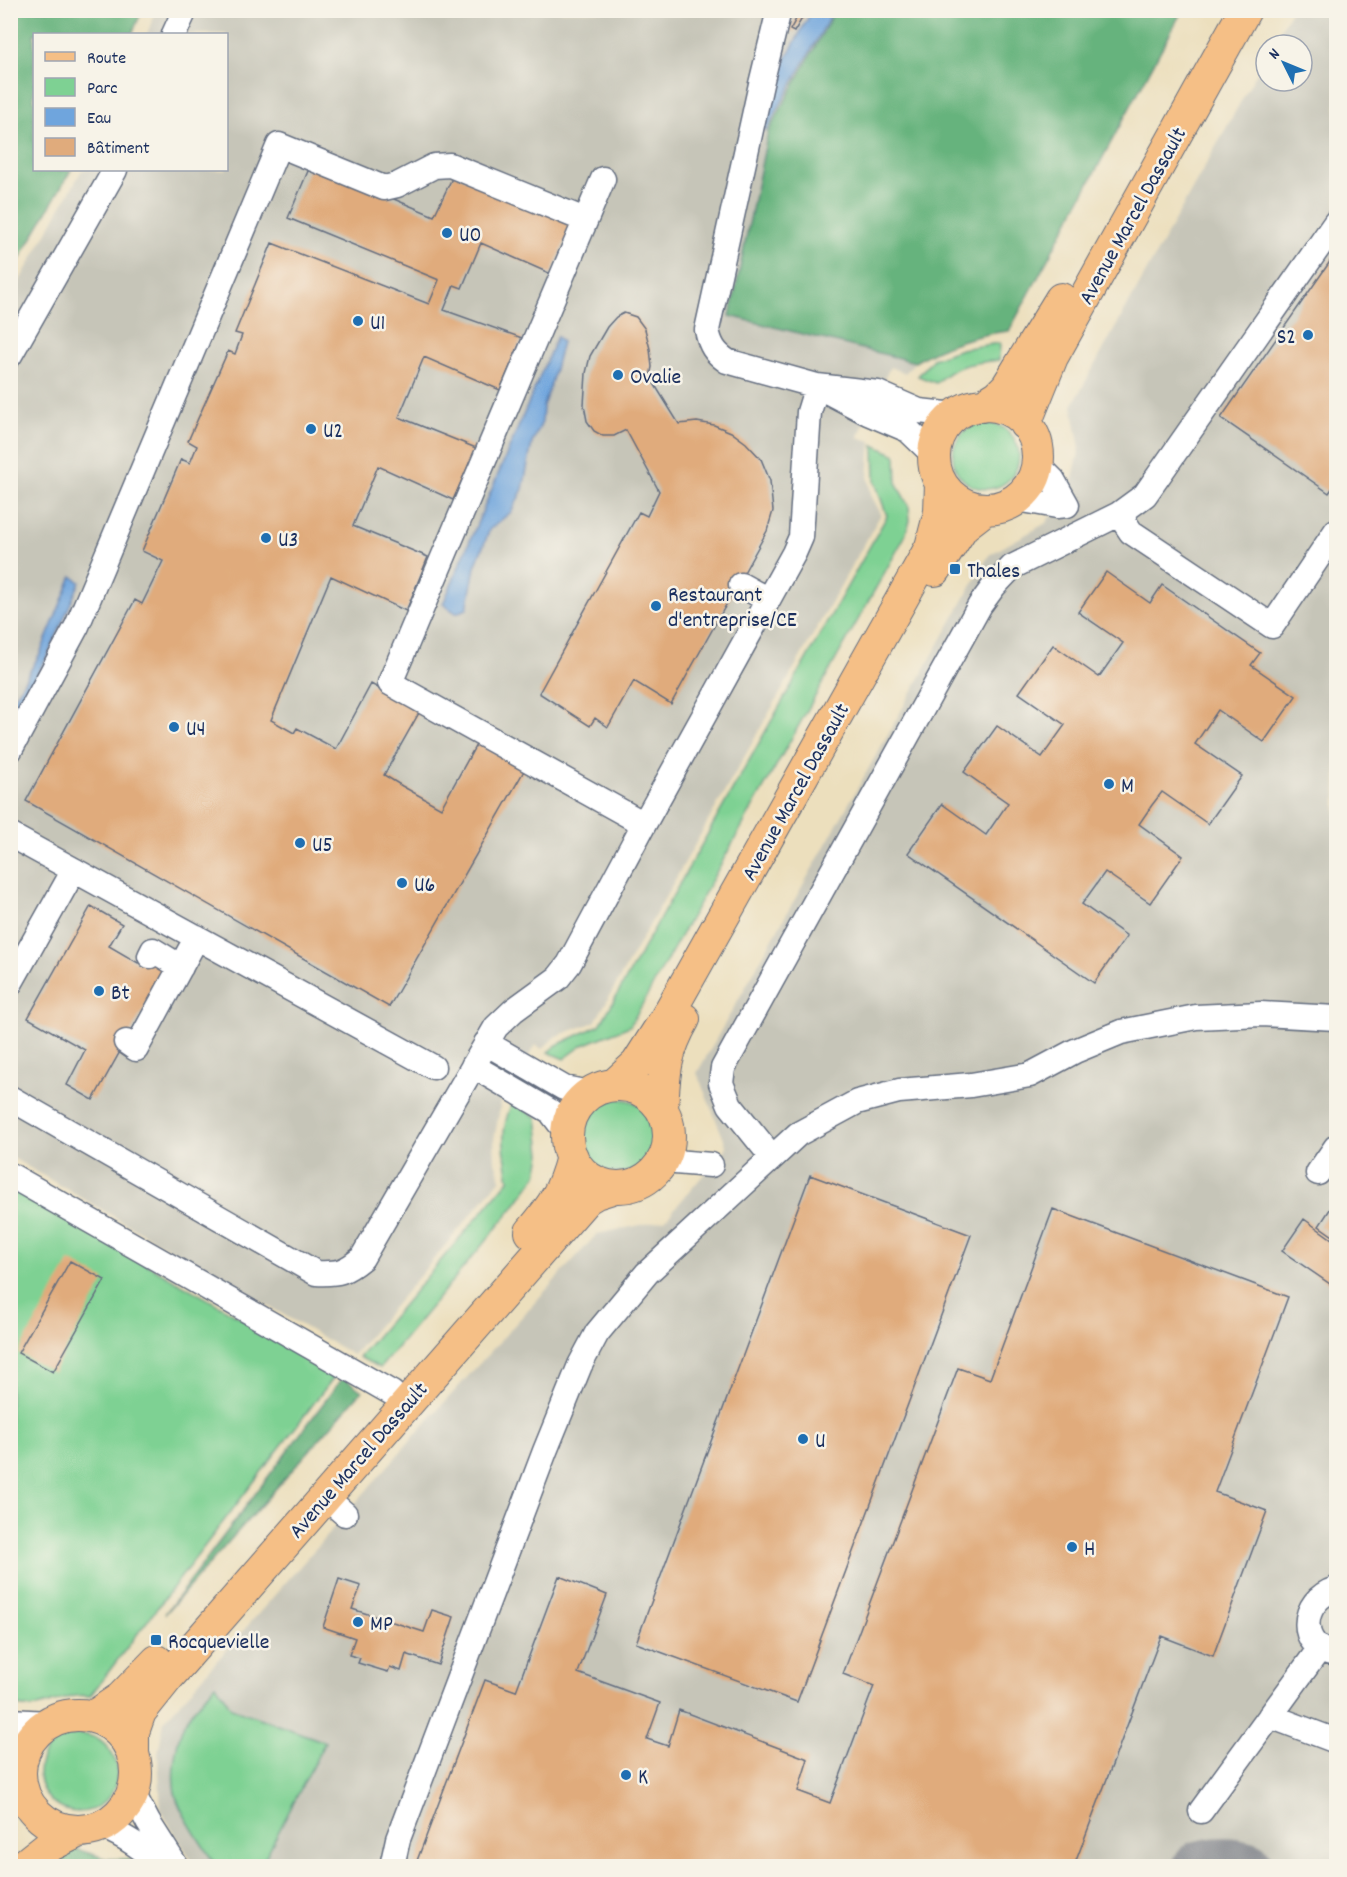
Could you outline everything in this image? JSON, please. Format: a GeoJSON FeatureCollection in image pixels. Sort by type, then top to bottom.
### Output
{"type":"FeatureCollection","features":[{"type":"Feature","properties":{"kind":"main road","name":"Avenue Marcel Dassault"},"geometry":{"type":"LineString","coordinates":[[969,410],[998,396],[1007,387],[1055,309],[1223,10]]}},
{"type":"Feature","properties":{"kind":"main road","name":"Avenue Marcel Dassault"},"geometry":{"type":"LineString","coordinates":[[1025,424],[1052,357],[1245,10]]}},
{"type":"Feature","properties":{"kind":"main road"},"geometry":{"type":"LineString","coordinates":[[998,407],[1013,413],[1025,424],[1033,436],[1037,450],[1037,464],[1034,477],[1017,499],[1002,507],[985,509],[968,506],[952,497],[937,469],[937,440],[945,426],[969,410],[998,407]]}},
{"type":"Feature","properties":{"kind":"main road","name":"Avenue Marcel Dassault"},"geometry":{"type":"LineString","coordinates":[[602,1089],[637,1064],[665,1020],[931,547],[940,512],[937,469]]}},
{"type":"Feature","properties":{"kind":"main road","name":"Avenue Marcel Dassault"},"geometry":{"type":"LineString","coordinates":[[662,1109],[666,1058],[674,1036],[942,558],[963,526],[985,509]]}},
{"type":"Feature","properties":{"kind":"main road"},"geometry":{"type":"LineString","coordinates":[[628,1086],[642,1090],[662,1109],[667,1119],[668,1148],[663,1161],[654,1173],[643,1181],[629,1186],[615,1187],[589,1178],[579,1169],[570,1145],[571,1118],[578,1104],[602,1089],[628,1086]]}},
{"type":"Feature","properties":{"kind":"main road","name":"Avenue Marcel Dassault"},"geometry":{"type":"LineString","coordinates":[[93,1717],[121,1698],[166,1652],[551,1209],[565,1184],[570,1145]]}},
{"type":"Feature","properties":{"kind":"main road","name":"Avenue Marcel Dassault"},"geometry":{"type":"LineString","coordinates":[[133,1756],[133,1732],[140,1712],[148,1700],[335,1505],[586,1199],[615,1187]]}},
{"type":"Feature","properties":{"kind":"main road"},"geometry":{"type":"LineString","coordinates":[[23,1866],[47,1847],[90,1829],[114,1818],[125,1806],[132,1791],[135,1768],[133,1756],[118,1731],[93,1717],[78,1715],[63,1717],[49,1723],[30,1740],[21,1763],[22,1790],[36,1814],[49,1824],[63,1829],[90,1829]]}},
{"type":"Feature","properties":{"kind":"main road"},"geometry":{"type":"LineString","coordinates":[[10,1855],[23,1831],[27,1802]]}},
{"type":"Feature","properties":{"kind":"street"},"geometry":{"type":"LineString","coordinates":[[174,33],[184,10]]}},
{"type":"Feature","properties":{"kind":"street"},"geometry":{"type":"LineString","coordinates":[[779,10],[707,330],[712,347],[719,356],[727,361],[817,386],[878,393],[919,411],[969,410]]}},
{"type":"Feature","properties":{"kind":"street"},"geometry":{"type":"LineString","coordinates":[[10,750],[77,626],[279,145],[384,188],[397,185],[434,166],[450,165],[585,220]]}},
{"type":"Feature","properties":{"kind":"street"},"geometry":{"type":"LineString","coordinates":[[10,356],[115,171]]}},
{"type":"Feature","properties":{"kind":"street"},"geometry":{"type":"LineString","coordinates":[[603,179],[390,683],[644,824]]}},
{"type":"Feature","properties":{"kind":"street"},"geometry":{"type":"LineString","coordinates":[[772,1157],[730,1105],[721,1083],[723,1068],[980,605],[1012,567],[1119,514],[1145,495],[1336,222]]}},
{"type":"Feature","properties":{"kind":"street"},"geometry":{"type":"LineString","coordinates":[[817,386],[868,413],[908,430],[937,469]]}},
{"type":"Feature","properties":{"kind":"street"},"geometry":{"type":"LineString","coordinates":[[10,1098],[316,1273],[335,1274],[349,1269],[362,1258],[496,1027],[514,1010],[558,978],[569,964],[801,537],[809,412],[817,386]]}},
{"type":"Feature","properties":{"kind":"street"},"geometry":{"type":"LineString","coordinates":[[1017,499],[1057,506],[1068,505],[1053,480],[1037,464]]}},
{"type":"Feature","properties":{"kind":"street"},"geometry":{"type":"LineString","coordinates":[[1119,514],[1131,532],[1272,626],[1336,531]]}},
{"type":"Feature","properties":{"kind":"street"},"geometry":{"type":"LineString","coordinates":[[741,585],[768,600]]}},
{"type":"Feature","properties":{"kind":"street"},"geometry":{"type":"LineString","coordinates":[[10,835],[433,1066]]}},
{"type":"Feature","properties":{"kind":"street"},"geometry":{"type":"LineString","coordinates":[[10,984],[74,870]]}},
{"type":"Feature","properties":{"kind":"street"},"geometry":{"type":"LineString","coordinates":[[126,1042],[136,1049],[147,1016],[181,967],[197,937]]}},
{"type":"Feature","properties":{"kind":"street"},"geometry":{"type":"LineString","coordinates":[[150,956],[153,950],[181,967]]}},
{"type":"Feature","properties":{"kind":"street"},"geometry":{"type":"LineString","coordinates":[[392,1866],[398,1839],[545,1451],[580,1365],[597,1333],[617,1306],[647,1273],[772,1157],[798,1134],[857,1102],[899,1091],[971,1085],[1030,1075],[1075,1051],[1121,1032],[1196,1017],[1261,1014],[1336,1018]]}},
{"type":"Feature","properties":{"kind":"street"},"geometry":{"type":"LineString","coordinates":[[486,1043],[564,1088],[602,1089]]}},
{"type":"Feature","properties":{"kind":"street"},"geometry":{"type":"LineString","coordinates":[[473,1066],[550,1111],[570,1145]]}},
{"type":"Feature","properties":{"kind":"street"},"geometry":{"type":"LineString","coordinates":[[1318,1173],[1336,1147]]}},
{"type":"Feature","properties":{"kind":"street"},"geometry":{"type":"LineString","coordinates":[[663,1161],[711,1165]]}},
{"type":"Feature","properties":{"kind":"street"},"geometry":{"type":"LineString","coordinates":[[10,1175],[392,1393]]}},
{"type":"Feature","properties":{"kind":"street"},"geometry":{"type":"LineString","coordinates":[[1201,1811],[1270,1716],[1328,1651],[1312,1640],[1308,1629],[1308,1617],[1311,1606],[1317,1598],[1336,1589]]}},
{"type":"Feature","properties":{"kind":"street"},"geometry":{"type":"LineString","coordinates":[[1270,1716],[1336,1741]]}},
{"type":"Feature","properties":{"kind":"street"},"geometry":{"type":"LineString","coordinates":[[10,1721],[49,1723]]}},
{"type":"Feature","properties":{"kind":"street"},"geometry":{"type":"LineString","coordinates":[[10,1730],[21,1763]]}},
{"type":"Feature","properties":{"kind":"street"},"geometry":{"type":"LineString","coordinates":[[132,1791],[148,1822],[176,1866]]}},
{"type":"Feature","properties":{"kind":"street"},"geometry":{"type":"LineString","coordinates":[[90,1829],[126,1837],[143,1848],[163,1866]]}},
{"type":"Feature","properties":{"kind":"street"},"geometry":{"type":"LineString","coordinates":[[380,1866],[398,1839]]}},
{"type":"Feature","properties":{"kind":"shaded area"},"geometry":{"type":"Polygon","coordinates":[[[156,11],[835,11],[768,132],[730,316],[915,362],[905,373],[890,367],[858,437],[871,441],[868,476],[871,495],[881,514],[595,1022],[556,1036],[542,1049],[536,1045],[502,1098],[494,1139],[495,1162],[501,1179],[353,1355],[11,1157],[11,296],[81,171],[228,171],[228,33],[147,33],[156,11]]]}},
{"type":"Feature","properties":{"kind":"shaded area"},"geometry":{"type":"Polygon","coordinates":[[[1291,11],[1336,11],[1336,1866],[195,1866],[161,1811],[158,1754],[164,1721],[431,1417],[597,1234],[665,1220],[727,1147],[697,1073],[989,555],[1046,523],[1072,482],[1080,448],[1072,406],[1254,78],[1254,93],[1314,93],[1314,33],[1279,33],[1291,11]]]}},
{"type":"Feature","properties":{"kind":"green space"},"geometry":{"type":"Polygon","coordinates":[[[11,10],[142,11],[132,33],[33,33],[33,171],[70,171],[11,274],[11,10]]]}},
{"type":"Feature","properties":{"kind":"green space"},"geometry":{"type":"Polygon","coordinates":[[[835,11],[1182,11],[1009,331],[960,341],[915,362],[730,316],[768,132],[835,11]]]}},
{"type":"Feature","properties":{"kind":"green space"},"geometry":{"type":"Polygon","coordinates":[[[1000,343],[999,360],[957,368],[936,383],[918,376],[933,359],[961,349],[1000,343]]]}},
{"type":"Feature","properties":{"kind":"green space"},"geometry":{"type":"Polygon","coordinates":[[[992,423],[1010,432],[1017,443],[1019,456],[1017,469],[1010,480],[999,487],[980,489],[962,480],[955,469],[953,450],[962,432],[973,425],[992,423]]]}},
{"type":"Feature","properties":{"kind":"green space"},"geometry":{"type":"Polygon","coordinates":[[[874,445],[896,455],[897,484],[909,507],[910,521],[904,538],[630,1026],[583,1045],[564,1059],[548,1052],[557,1045],[600,1025],[887,516],[875,482],[874,445]]]}},
{"type":"Feature","properties":{"kind":"green space"},"geometry":{"type":"Polygon","coordinates":[[[626,1099],[646,1109],[654,1122],[656,1136],[654,1150],[646,1163],[633,1171],[612,1173],[592,1163],[584,1150],[582,1129],[592,1109],[605,1101],[626,1099]]]}},
{"type":"Feature","properties":{"kind":"green space"},"geometry":{"type":"Polygon","coordinates":[[[512,1103],[537,1117],[541,1154],[537,1175],[513,1208],[380,1368],[359,1357],[509,1180],[504,1150],[504,1132],[512,1103]]]}},
{"type":"Feature","properties":{"kind":"green space"},"geometry":{"type":"Polygon","coordinates":[[[10,1186],[337,1373],[90,1696],[76,1696],[43,1706],[27,1708],[10,1703],[10,1186]]]}},
{"type":"Feature","properties":{"kind":"green space"},"geometry":{"type":"Polygon","coordinates":[[[343,1377],[362,1391],[165,1614],[343,1377]]]}},
{"type":"Feature","properties":{"kind":"green space"},"geometry":{"type":"Polygon","coordinates":[[[216,1684],[231,1708],[325,1742],[263,1862],[269,1866],[216,1866],[185,1817],[175,1793],[174,1763],[184,1724],[216,1684]]]}},
{"type":"Feature","properties":{"kind":"green space"},"geometry":{"type":"Polygon","coordinates":[[[78,1734],[93,1737],[110,1751],[117,1773],[114,1788],[100,1805],[78,1812],[63,1809],[46,1795],[39,1773],[42,1758],[56,1741],[78,1734]]]}},
{"type":"Feature","properties":{"kind":"green space"},"geometry":{"type":"Polygon","coordinates":[[[76,1849],[107,1859],[128,1859],[133,1866],[37,1866],[76,1849]]]}},
{"type":"Feature","properties":{"kind":"water"},"geometry":{"type":"Polygon","coordinates":[[[812,11],[833,11],[766,130],[763,127],[773,82],[812,11]]]}},
{"type":"Feature","properties":{"kind":"water"},"geometry":{"type":"Polygon","coordinates":[[[557,336],[562,342],[543,406],[542,422],[532,443],[523,489],[511,512],[490,529],[475,567],[467,609],[456,613],[443,604],[557,336]]]}},
{"type":"Feature","properties":{"kind":"water"},"geometry":{"type":"Polygon","coordinates":[[[72,576],[80,582],[47,657],[11,719],[11,704],[40,654],[72,576]]]}},
{"type":"Feature","properties":{"kind":"building"},"geometry":{"type":"Polygon","coordinates":[[[801,10],[807,10],[794,32],[790,30],[801,10]]]}},
{"type":"Feature","properties":{"kind":"building"},"geometry":{"type":"Polygon","coordinates":[[[311,164],[434,216],[454,174],[573,223],[551,274],[481,243],[462,288],[454,285],[444,310],[522,338],[500,390],[424,357],[399,417],[476,448],[453,500],[378,466],[353,526],[428,557],[406,611],[331,576],[271,720],[294,733],[297,728],[336,749],[371,684],[420,711],[384,775],[441,808],[477,743],[525,769],[389,1007],[26,801],[135,600],[142,604],[163,561],[142,551],[181,459],[190,463],[197,446],[188,441],[228,351],[235,354],[242,335],[235,333],[272,243],[429,304],[439,280],[288,218],[311,164]]]}},
{"type":"Feature","properties":{"kind":"building","name":"S2"},"geometry":{"type":"Polygon","coordinates":[[[1336,253],[1336,483],[1329,493],[1221,418],[1336,253]]]}},
{"type":"Feature","properties":{"kind":"building","name":"Restaurant d'entreprise/CE"},"geometry":{"type":"Polygon","coordinates":[[[624,313],[636,317],[645,329],[652,367],[650,377],[679,424],[697,422],[714,425],[731,432],[746,443],[761,459],[770,481],[773,511],[767,531],[671,704],[634,681],[608,727],[595,718],[590,726],[539,693],[639,512],[647,516],[659,491],[626,430],[614,436],[603,436],[594,431],[587,421],[584,405],[586,373],[590,356],[607,327],[616,317],[624,313]]]}},
{"type":"Feature","properties":{"kind":"building","name":"M"},"geometry":{"type":"Polygon","coordinates":[[[1106,572],[1150,603],[1162,585],[1260,653],[1251,665],[1296,696],[1264,742],[1218,710],[1195,744],[1242,776],[1208,824],[1162,792],[1152,805],[1139,824],[1183,856],[1150,903],[1105,872],[1082,904],[1127,936],[1094,983],[908,853],[942,804],[986,835],[1008,803],[964,772],[997,726],[1042,757],[1065,725],[1019,693],[1053,645],[1099,677],[1123,643],[1078,612],[1106,572]]]}},
{"type":"Feature","properties":{"kind":"building","name":"Bt"},"geometry":{"type":"Polygon","coordinates":[[[91,906],[122,924],[109,946],[138,963],[142,954],[166,969],[93,1100],[67,1085],[85,1050],[28,1018],[91,906]]]}},
{"type":"Feature","properties":{"kind":"building","name":"U"},"geometry":{"type":"Polygon","coordinates":[[[810,1175],[971,1235],[797,1702],[636,1643],[810,1175]]]}},
{"type":"Feature","properties":{"kind":"building"},"geometry":{"type":"Polygon","coordinates":[[[1336,1200],[1336,1238],[1319,1226],[1336,1200]]]}},
{"type":"Feature","properties":{"kind":"building","name":"H"},"geometry":{"type":"Polygon","coordinates":[[[1053,1209],[1288,1297],[1215,1492],[1267,1511],[1213,1656],[1161,1636],[1074,1866],[415,1866],[485,1680],[516,1691],[559,1576],[607,1595],[578,1673],[660,1703],[647,1739],[668,1746],[679,1710],[808,1759],[798,1791],[830,1803],[874,1686],[843,1674],[958,1368],[990,1379],[1053,1209]]]}},
{"type":"Feature","properties":{"kind":"building"},"geometry":{"type":"Polygon","coordinates":[[[1304,1219],[1336,1242],[1336,1288],[1282,1251],[1304,1219]]]}},
{"type":"Feature","properties":{"kind":"building"},"geometry":{"type":"Polygon","coordinates":[[[70,1261],[105,1280],[53,1372],[18,1353],[70,1261]]]}},
{"type":"Feature","properties":{"kind":"building","name":"MP"},"geometry":{"type":"Polygon","coordinates":[[[339,1579],[361,1586],[352,1609],[424,1632],[432,1610],[454,1617],[438,1665],[406,1654],[401,1671],[390,1667],[388,1672],[358,1663],[360,1658],[349,1655],[355,1638],[323,1627],[339,1579]]]}},
{"type":"Feature","properties":{"kind":"taxiway"},"geometry":{"type":"LineString","coordinates":[[1198,1866],[1223,1862],[1248,1866]]}},
{"type":"Feature","properties":{"kind":"place","name":"U0"},"geometry":{"type":"Point","coordinates":[447,233]}},
{"type":"Feature","properties":{"kind":"place","name":"U1"},"geometry":{"type":"Point","coordinates":[358,321]}},
{"type":"Feature","properties":{"kind":"place","name":"S2"},"geometry":{"type":"Point","coordinates":[1308,335]}},
{"type":"Feature","properties":{"kind":"place","name":"Ovalie"},"geometry":{"type":"Point","coordinates":[618,375]}},
{"type":"Feature","properties":{"kind":"place","name":"U2"},"geometry":{"type":"Point","coordinates":[311,429]}},
{"type":"Feature","properties":{"kind":"place","name":"U3"},"geometry":{"type":"Point","coordinates":[266,538]}},
{"type":"Feature","properties":{"kind":"place","name":"Thales"},"geometry":{"type":"Point","coordinates":[955,569]}},
{"type":"Feature","properties":{"kind":"place","name":"Restaurant d'entreprise/CE"},"geometry":{"type":"Point","coordinates":[656,606]}},
{"type":"Feature","properties":{"kind":"place","name":"U4"},"geometry":{"type":"Point","coordinates":[174,727]}},
{"type":"Feature","properties":{"kind":"place","name":"M"},"geometry":{"type":"Point","coordinates":[1109,784]}},
{"type":"Feature","properties":{"kind":"place","name":"U5"},"geometry":{"type":"Point","coordinates":[300,843]}},
{"type":"Feature","properties":{"kind":"place","name":"U6"},"geometry":{"type":"Point","coordinates":[402,883]}},
{"type":"Feature","properties":{"kind":"place","name":"Bt"},"geometry":{"type":"Point","coordinates":[99,991]}},
{"type":"Feature","properties":{"kind":"place","name":"U"},"geometry":{"type":"Point","coordinates":[803,1439]}},
{"type":"Feature","properties":{"kind":"place","name":"H"},"geometry":{"type":"Point","coordinates":[1072,1547]}},
{"type":"Feature","properties":{"kind":"place","name":"MP"},"geometry":{"type":"Point","coordinates":[358,1622]}},
{"type":"Feature","properties":{"kind":"place","name":"Rocquevielle"},"geometry":{"type":"Point","coordinates":[156,1640]}},
{"type":"Feature","properties":{"kind":"place","name":"K"},"geometry":{"type":"Point","coordinates":[626,1775]}}]}
